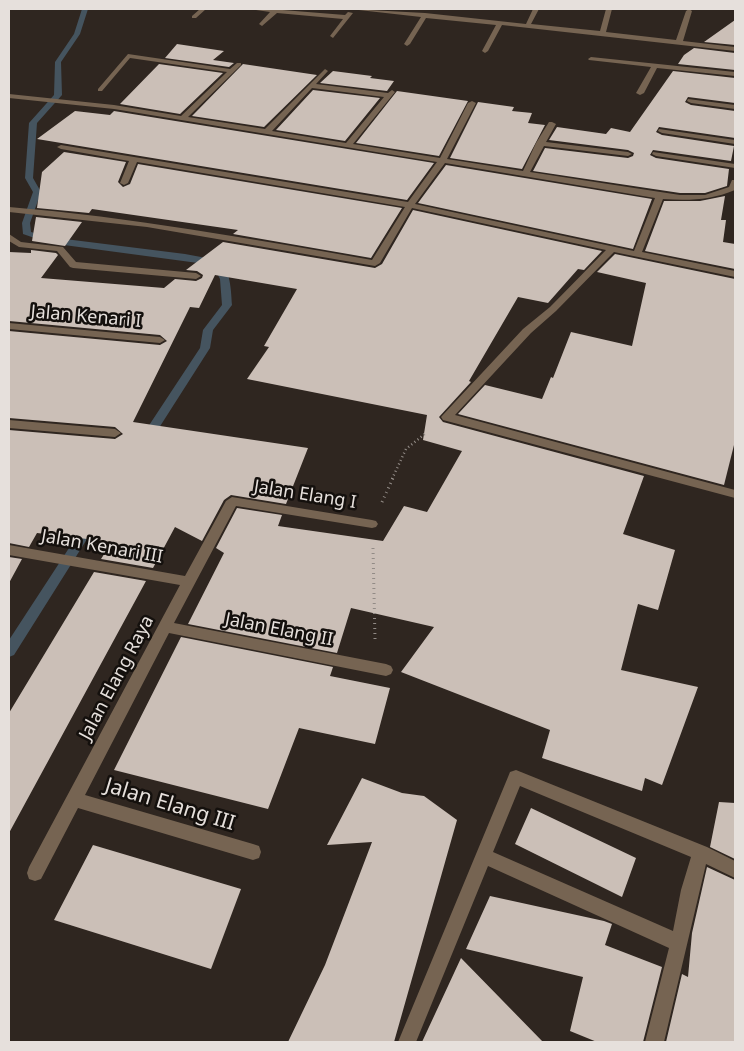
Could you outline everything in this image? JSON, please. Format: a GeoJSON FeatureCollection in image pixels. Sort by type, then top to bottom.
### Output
{"type":"FeatureCollection","features":[{"type":"Feature","properties":{"kind":"street"},"geometry":{"type":"LineString","coordinates":[[194,17],[203,9]]}},
{"type":"Feature","properties":{"kind":"street"},"geometry":{"type":"LineString","coordinates":[[252,9],[346,17]]}},
{"type":"Feature","properties":{"kind":"street"},"geometry":{"type":"LineString","coordinates":[[333,36],[353,9],[501,22],[735,49]]}},
{"type":"Feature","properties":{"kind":"street"},"geometry":{"type":"LineString","coordinates":[[528,25],[536,9]]}},
{"type":"Feature","properties":{"kind":"street"},"geometry":{"type":"LineString","coordinates":[[602,33],[609,9]]}},
{"type":"Feature","properties":{"kind":"street"},"geometry":{"type":"LineString","coordinates":[[262,24],[275,11]]}},
{"type":"Feature","properties":{"kind":"street"},"geometry":{"type":"LineString","coordinates":[[679,42],[689,11]]}},
{"type":"Feature","properties":{"kind":"street"},"geometry":{"type":"LineString","coordinates":[[407,44],[425,15]]}},
{"type":"Feature","properties":{"kind":"street"},"geometry":{"type":"LineString","coordinates":[[485,50],[501,22]]}},
{"type":"Feature","properties":{"kind":"street"},"geometry":{"type":"LineString","coordinates":[[100,90],[128,56],[232,71]]}},
{"type":"Feature","properties":{"kind":"street"},"geometry":{"type":"LineString","coordinates":[[591,59],[735,74]]}},
{"type":"Feature","properties":{"kind":"street"},"geometry":{"type":"LineString","coordinates":[[182,119],[239,64]]}},
{"type":"Feature","properties":{"kind":"street"},"geometry":{"type":"LineString","coordinates":[[640,92],[655,66]]}},
{"type":"Feature","properties":{"kind":"street"},"geometry":{"type":"LineString","coordinates":[[267,132],[325,71]]}},
{"type":"Feature","properties":{"kind":"street"},"geometry":{"type":"LineString","coordinates":[[311,86],[391,94],[348,145]]}},
{"type":"Feature","properties":{"kind":"street"},"geometry":{"type":"LineString","coordinates":[[9,96],[114,107],[660,196],[693,199],[714,197],[733,188],[735,182]]}},
{"type":"Feature","properties":{"kind":"street"},"geometry":{"type":"LineString","coordinates":[[691,102],[735,107]]}},
{"type":"Feature","properties":{"kind":"street"},"geometry":{"type":"LineString","coordinates":[[9,210],[40,211],[143,223],[375,263],[410,205],[443,160],[472,103]]}},
{"type":"Feature","properties":{"kind":"street"},"geometry":{"type":"LineString","coordinates":[[525,174],[540,143],[552,124]]}},
{"type":"Feature","properties":{"kind":"street"},"geometry":{"type":"LineString","coordinates":[[662,131],[735,142]]}},
{"type":"Feature","properties":{"kind":"street"},"geometry":{"type":"LineString","coordinates":[[540,143],[628,154]]}},
{"type":"Feature","properties":{"kind":"street"},"geometry":{"type":"LineString","coordinates":[[61,147],[410,205],[735,274]]}},
{"type":"Feature","properties":{"kind":"street"},"geometry":{"type":"LineString","coordinates":[[656,154],[735,166]]}},
{"type":"Feature","properties":{"kind":"street"},"geometry":{"type":"LineString","coordinates":[[124,183],[134,159]]}},
{"type":"Feature","properties":{"kind":"street"},"geometry":{"type":"LineString","coordinates":[[638,254],[660,196]]}},
{"type":"Feature","properties":{"kind":"street"},"geometry":{"type":"LineString","coordinates":[[9,237],[19,244],[60,249],[73,265],[196,276]]}},
{"type":"Feature","properties":{"kind":"street"},"geometry":{"type":"LineString","coordinates":[[612,249],[553,309],[527,331],[447,417],[735,494]]}},
{"type":"Feature","properties":{"kind":"street","name":"Jalan Kenari I"},"geometry":{"type":"LineString","coordinates":[[9,326],[160,340]]}},
{"type":"Feature","properties":{"kind":"street"},"geometry":{"type":"LineString","coordinates":[[9,424],[115,433]]}},
{"type":"Feature","properties":{"kind":"street","name":"Jalan Elang I"},"geometry":{"type":"LineString","coordinates":[[232,501],[372,524]]}},
{"type":"Feature","properties":{"kind":"street","name":"Jalan Elang Raya"},"geometry":{"type":"LineString","coordinates":[[35,873],[232,501]]}},
{"type":"Feature","properties":{"kind":"street","name":"Jalan Kenari III"},"geometry":{"type":"LineString","coordinates":[[9,550],[190,582]]}},
{"type":"Feature","properties":{"kind":"street","name":"Jalan Elang II"},"geometry":{"type":"LineString","coordinates":[[165,627],[386,670]]}},
{"type":"Feature","properties":{"kind":"street"},"geometry":{"type":"LineString","coordinates":[[407,1042],[516,777],[701,853],[735,870]]}},
{"type":"Feature","properties":{"kind":"street","name":"Jalan Elang III"},"geometry":{"type":"LineString","coordinates":[[74,799],[253,852]]}},
{"type":"Feature","properties":{"kind":"street"},"geometry":{"type":"LineString","coordinates":[[655,1042],[690,890],[701,853]]}},
{"type":"Feature","properties":{"kind":"street"},"geometry":{"type":"LineString","coordinates":[[484,856],[679,943]]}},
{"type":"Feature","properties":{"kind":"building"},"geometry":{"type":"Polygon","coordinates":[[[735,20],[735,45],[704,42],[735,20]]]}},
{"type":"Feature","properties":{"kind":"building"},"geometry":{"type":"Polygon","coordinates":[[[177,44],[224,51],[213,60],[234,63],[229,67],[165,58],[177,44]]]}},
{"type":"Feature","properties":{"kind":"building"},"geometry":{"type":"Polygon","coordinates":[[[694,48],[735,53],[735,70],[678,64],[684,55],[694,48]]]}},
{"type":"Feature","properties":{"kind":"building"},"geometry":{"type":"Polygon","coordinates":[[[159,64],[223,73],[180,114],[120,104],[159,64]]]}},
{"type":"Feature","properties":{"kind":"building"},"geometry":{"type":"Polygon","coordinates":[[[243,64],[317,75],[264,127],[192,116],[243,64]]]}},
{"type":"Feature","properties":{"kind":"building"},"geometry":{"type":"Polygon","coordinates":[[[333,71],[394,81],[387,91],[320,83],[333,71]]]}},
{"type":"Feature","properties":{"kind":"building"},"geometry":{"type":"Polygon","coordinates":[[[673,71],[735,78],[735,103],[688,97],[685,102],[691,105],[735,111],[735,138],[659,127],[656,132],[662,135],[734,146],[731,161],[653,150],[650,155],[656,158],[729,169],[727,186],[705,193],[680,193],[533,171],[545,148],[628,158],[633,156],[634,153],[628,150],[549,140],[557,127],[606,134],[611,128],[630,132],[673,71]]]}},
{"type":"Feature","properties":{"kind":"building"},"geometry":{"type":"Polygon","coordinates":[[[313,90],[380,98],[345,141],[276,130],[313,90]]]}},
{"type":"Feature","properties":{"kind":"building"},"geometry":{"type":"Polygon","coordinates":[[[397,91],[468,101],[439,156],[356,143],[397,91]]]}},
{"type":"Feature","properties":{"kind":"building"},"geometry":{"type":"Polygon","coordinates":[[[478,102],[514,107],[512,111],[532,113],[528,123],[545,125],[522,169],[450,158],[478,102]]]}},
{"type":"Feature","properties":{"kind":"building"},"geometry":{"type":"Polygon","coordinates":[[[75,111],[110,115],[114,111],[434,163],[407,200],[37,139],[75,111]]]}},
{"type":"Feature","properties":{"kind":"building"},"geometry":{"type":"Polygon","coordinates":[[[64,152],[126,162],[118,182],[123,187],[130,184],[138,164],[402,208],[371,258],[233,234],[238,230],[92,209],[89,213],[37,208],[42,172],[64,152]]]}},
{"type":"Feature","properties":{"kind":"building"},"geometry":{"type":"Polygon","coordinates":[[[446,165],[652,199],[633,249],[418,203],[446,165]]]}},
{"type":"Feature","properties":{"kind":"building"},"geometry":{"type":"Polygon","coordinates":[[[725,196],[721,220],[726,220],[723,242],[735,244],[735,269],[645,251],[664,201],[700,201],[725,196]]]}},
{"type":"Feature","properties":{"kind":"building"},"geometry":{"type":"Polygon","coordinates":[[[413,210],[602,251],[584,270],[578,269],[548,303],[518,297],[469,381],[471,382],[439,417],[443,422],[644,476],[623,534],[675,550],[658,610],[638,604],[621,670],[698,687],[662,785],[645,778],[642,791],[542,758],[550,730],[401,672],[434,627],[351,608],[337,653],[188,624],[224,553],[216,548],[237,508],[282,515],[278,526],[383,541],[404,506],[427,512],[462,451],[423,440],[427,415],[247,379],[269,347],[264,346],[297,289],[215,275],[199,308],[190,307],[133,422],[308,448],[286,504],[231,495],[224,500],[202,541],[175,527],[153,568],[101,559],[112,542],[37,533],[29,547],[9,543],[9,430],[115,439],[123,434],[115,427],[9,418],[9,331],[160,345],[167,341],[160,335],[9,321],[9,252],[31,253],[31,250],[56,253],[58,255],[41,278],[164,288],[175,279],[196,281],[202,278],[203,275],[197,271],[186,270],[223,242],[375,268],[382,264],[413,210]]]}},
{"type":"Feature","properties":{"kind":"building"},"geometry":{"type":"Polygon","coordinates":[[[36,217],[82,222],[65,246],[32,241],[36,217]]]}},
{"type":"Feature","properties":{"kind":"building"},"geometry":{"type":"Polygon","coordinates":[[[615,254],[735,279],[735,441],[724,485],[458,414],[485,385],[542,399],[551,377],[553,378],[571,332],[632,346],[646,283],[597,272],[615,254]]]}},
{"type":"Feature","properties":{"kind":"building"},"geometry":{"type":"Polygon","coordinates":[[[9,557],[22,559],[9,583],[9,557]]]}},
{"type":"Feature","properties":{"kind":"building"},"geometry":{"type":"Polygon","coordinates":[[[94,572],[146,581],[9,833],[9,713],[94,572]]]}},
{"type":"Feature","properties":{"kind":"building"},"geometry":{"type":"Polygon","coordinates":[[[181,637],[333,667],[330,676],[390,688],[375,744],[299,728],[268,809],[114,770],[181,637]]]}},
{"type":"Feature","properties":{"kind":"building"},"geometry":{"type":"Polygon","coordinates":[[[362,778],[402,793],[424,796],[457,820],[394,1042],[288,1042],[325,965],[372,842],[327,845],[362,778]]]}},
{"type":"Feature","properties":{"kind":"building"},"geometry":{"type":"Polygon","coordinates":[[[719,802],[735,803],[735,859],[710,847],[719,802]]]}},
{"type":"Feature","properties":{"kind":"building"},"geometry":{"type":"Polygon","coordinates":[[[531,808],[636,858],[622,897],[515,844],[531,808]]]}},
{"type":"Feature","properties":{"kind":"building"},"geometry":{"type":"Polygon","coordinates":[[[93,845],[241,889],[211,969],[54,920],[93,845]]]}},
{"type":"Feature","properties":{"kind":"building"},"geometry":{"type":"Polygon","coordinates":[[[707,867],[735,880],[735,1042],[666,1042],[682,974],[688,977],[692,933],[707,867]]]}},
{"type":"Feature","properties":{"kind":"building"},"geometry":{"type":"Polygon","coordinates":[[[490,896],[612,924],[605,945],[662,967],[643,1042],[597,1042],[570,1031],[583,977],[466,949],[490,896]]]}},
{"type":"Feature","properties":{"kind":"building"},"geometry":{"type":"Polygon","coordinates":[[[461,958],[543,1042],[422,1042],[461,958]]]}},
{"type":"Feature","properties":{"kind":"waterway"},"geometry":{"type":"LineString","coordinates":[[85,9],[77,34],[58,62],[58,95],[33,123],[29,178],[37,192],[26,223],[27,234],[49,240],[185,257],[217,263],[225,279],[227,305],[208,330],[205,348],[146,439]]}},
{"type":"Feature","properties":{"kind":"waterway"},"geometry":{"type":"LineString","coordinates":[[9,651],[90,525]]}}]}
